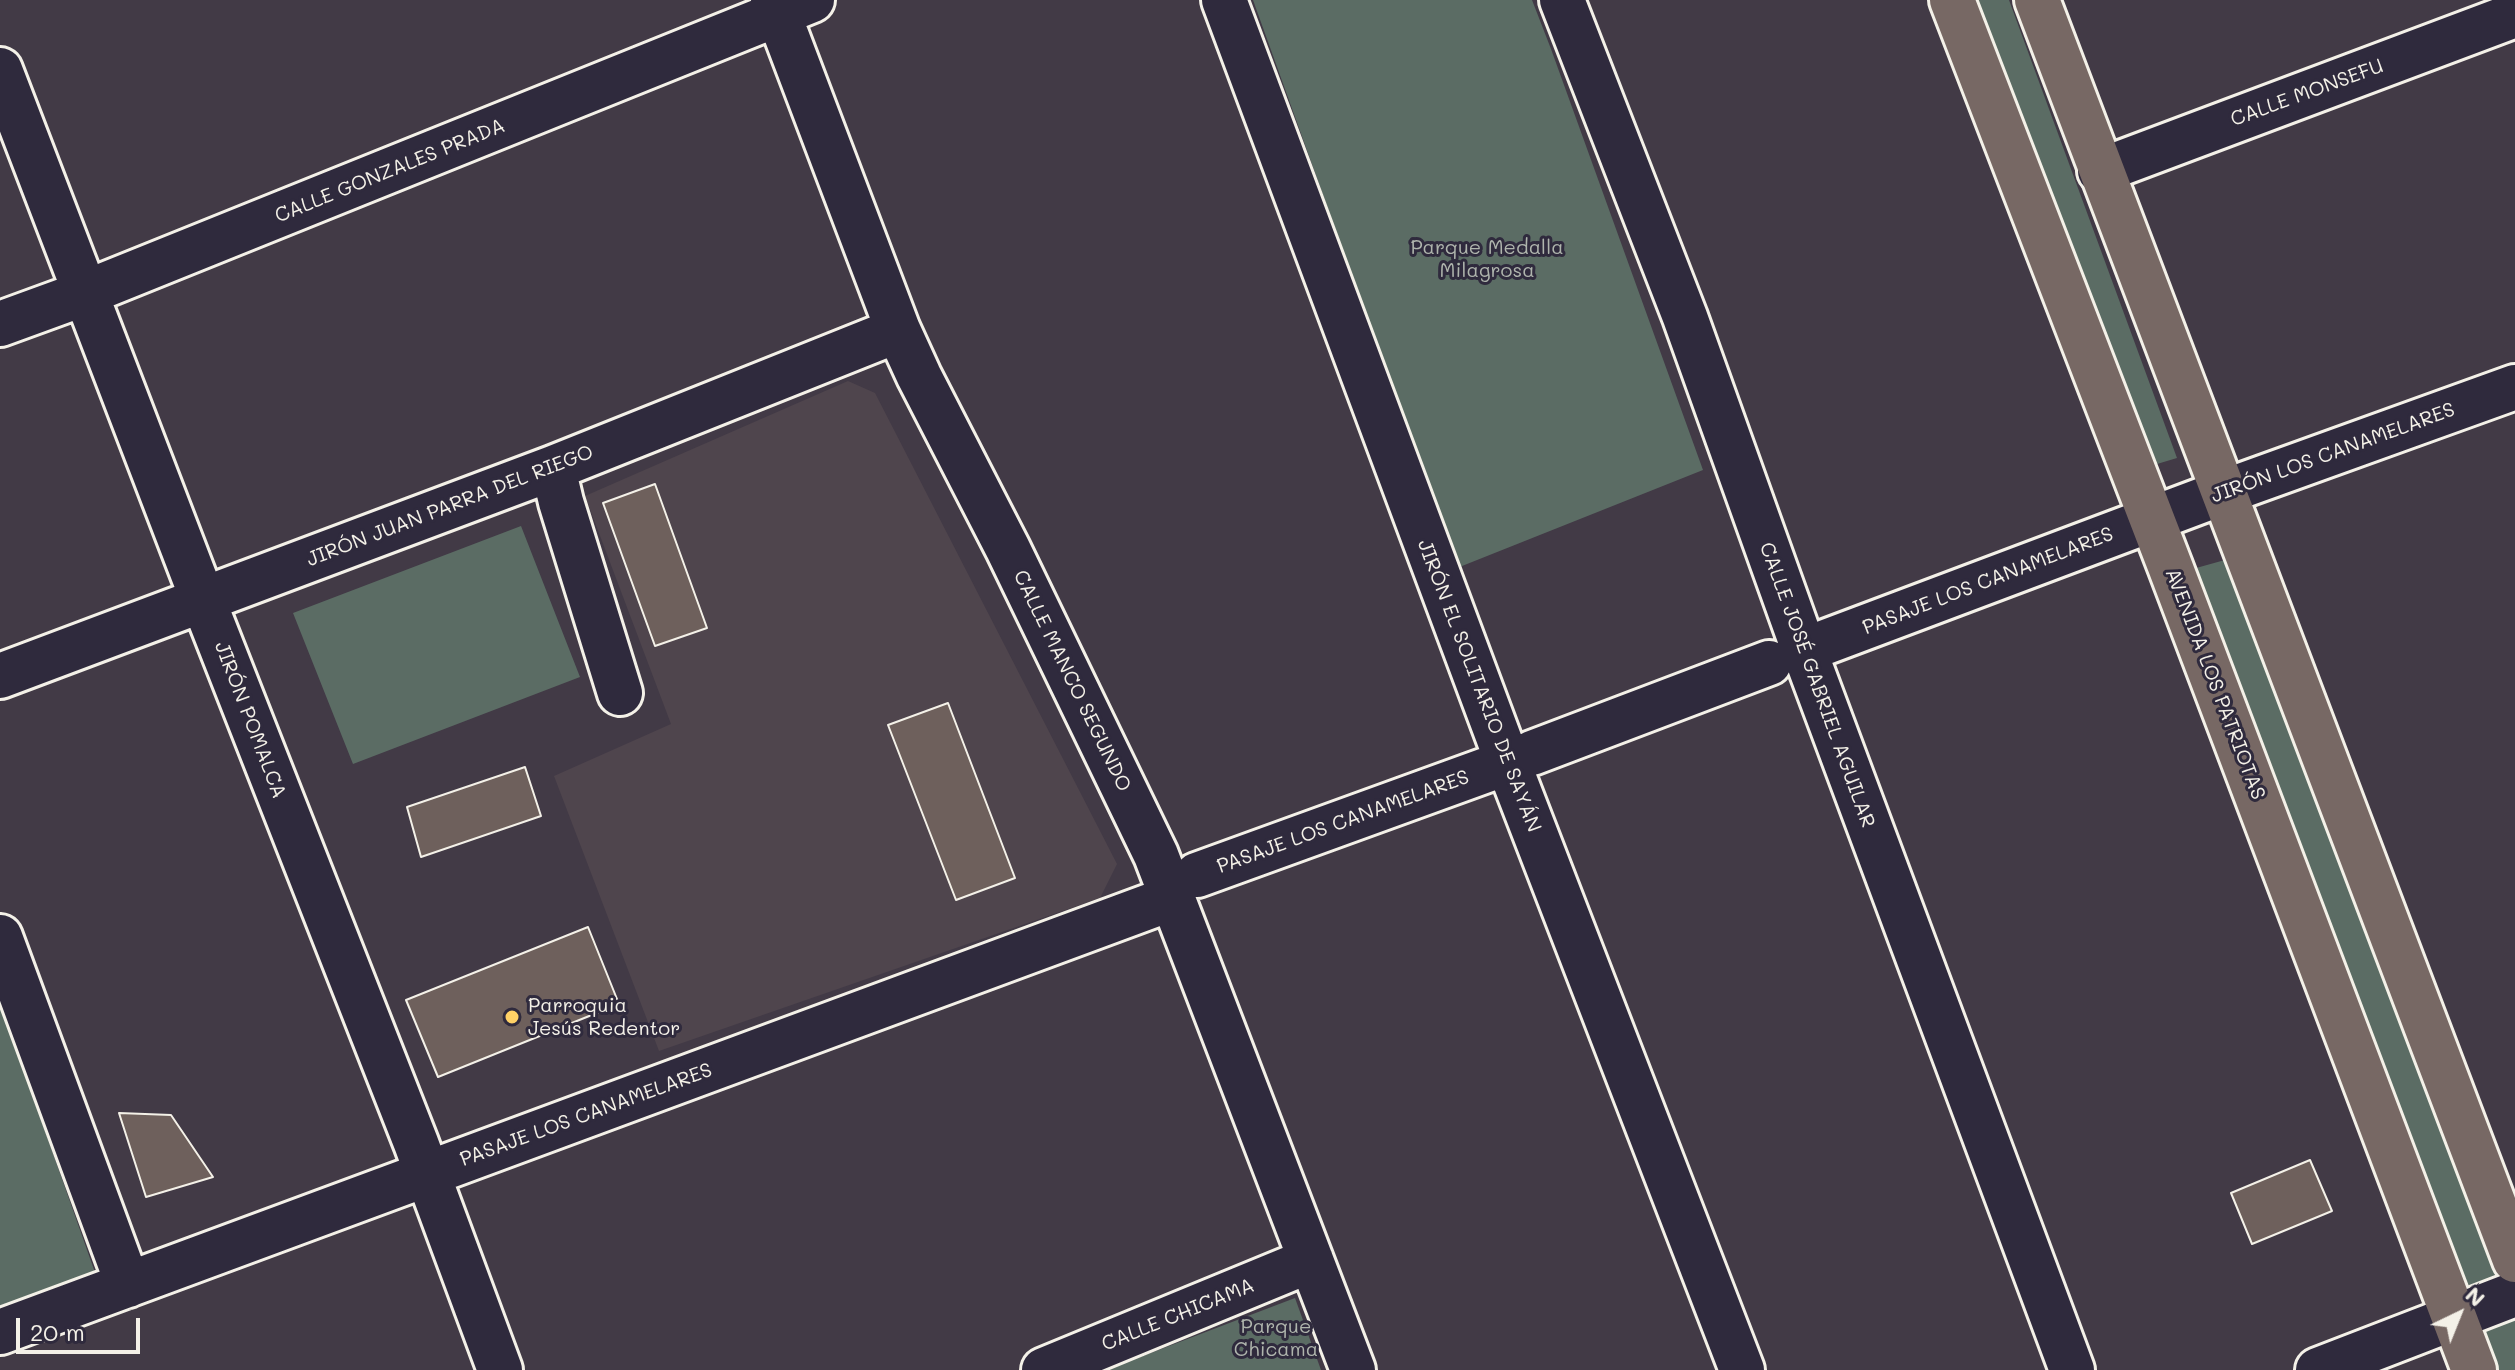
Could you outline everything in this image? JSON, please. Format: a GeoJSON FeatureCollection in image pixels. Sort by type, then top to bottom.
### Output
{"type":"FeatureCollection","features":[{"type":"Feature","properties":{"kind":"main road","name":"AVENIDA LOS PATRIOTAS"},"geometry":{"type":"LineString","coordinates":[[1952,0],[2474,1370]]}},
{"type":"Feature","properties":{"kind":"main road"},"geometry":{"type":"LineString","coordinates":[[2037,0],[2515,1260]]}},
{"type":"Feature","properties":{"kind":"street","name":"JIRÓN EL SOLITARIO DE SAYÁN"},"geometry":{"type":"LineString","coordinates":[[1224,0],[1497,734],[1742,1370]]}},
{"type":"Feature","properties":{"kind":"street","name":"CALLE JOSÉ GABRIEL AGUILAR"},"geometry":{"type":"LineString","coordinates":[[1562,0],[1685,317],[1804,650],[2072,1370]]}},
{"type":"Feature","properties":{"kind":"street","name":"CALLE GONZALES PRADA"},"geometry":{"type":"LineString","coordinates":[[0,324],[85,293],[787,5]]}},
{"type":"Feature","properties":{"kind":"street","name":"CALLE MANCO SEGUNDO"},"geometry":{"type":"LineString","coordinates":[[787,5],[898,330],[1156,855],[1184,886],[1311,1260],[1353,1370]]}},
{"type":"Feature","properties":{"kind":"street","name":"CALLE MONSEFU"},"geometry":{"type":"LineString","coordinates":[[2100,171],[2515,15]]}},
{"type":"Feature","properties":{"kind":"street","name":"JIRÓN POMALCA"},"geometry":{"type":"LineString","coordinates":[[0,70],[500,1370]]}},
{"type":"Feature","properties":{"kind":"street","name":"JIRÓN JUAN PARRA DEL RIEGO"},"geometry":{"type":"LineString","coordinates":[[0,676],[553,468],[898,330]]}},
{"type":"Feature","properties":{"kind":"street","name":"JIRÓN LOS CANAMELARES"},"geometry":{"type":"LineString","coordinates":[[2152,520],[2515,387]]}},
{"type":"Feature","properties":{"kind":"street"},"geometry":{"type":"LineString","coordinates":[[553,468],[620,693]]}},
{"type":"Feature","properties":{"kind":"street","name":"PASAJE LOS CANAMELARES"},"geometry":{"type":"LineString","coordinates":[[1823,643],[2152,520]]}},
{"type":"Feature","properties":{"kind":"street"},"geometry":{"type":"LineString","coordinates":[[1532,753],[1769,663]]}},
{"type":"Feature","properties":{"kind":"street","name":"PASAJE LOS CANAMELARES"},"geometry":{"type":"LineString","coordinates":[[0,1332],[427,1174],[1489,769]]}},
{"type":"Feature","properties":{"kind":"street"},"geometry":{"type":"LineString","coordinates":[[0,937],[128,1285]]}},
{"type":"Feature","properties":{"kind":"street","name":"CALLE CHICAMA"},"geometry":{"type":"LineString","coordinates":[[1044,1370],[1311,1260]]}},
{"type":"Feature","properties":{"kind":"street"},"geometry":{"type":"LineString","coordinates":[[2318,1370],[2515,1294]]}},
{"type":"Feature","properties":{"kind":"shaded area"},"geometry":{"type":"Polygon","coordinates":[[[848,381],[875,393],[1117,864],[1100,898],[659,1051],[554,776],[671,724],[585,496],[848,381]]]}},
{"type":"Feature","properties":{"kind":"green space","name":"Parque Medalla Milagrosa"},"geometry":{"type":"Polygon","coordinates":[[[1253,0],[1532,0],[1703,470],[1457,568],[1253,0]]]}},
{"type":"Feature","properties":{"kind":"green space"},"geometry":{"type":"Polygon","coordinates":[[[1966,0],[2009,0],[2177,458],[2147,467],[1966,0]]]}},
{"type":"Feature","properties":{"kind":"green space"},"geometry":{"type":"Polygon","coordinates":[[[521,526],[580,677],[353,764],[293,613],[521,526]]]}},
{"type":"Feature","properties":{"kind":"green space"},"geometry":{"type":"Polygon","coordinates":[[[2232,558],[2515,1298],[2515,1370],[2493,1370],[2189,570],[2232,558]]]}},
{"type":"Feature","properties":{"kind":"green space"},"geometry":{"type":"Polygon","coordinates":[[[0,1003],[98,1281],[0,1315],[0,1003]]]}},
{"type":"Feature","properties":{"kind":"green space","name":"Parque Chicama"},"geometry":{"type":"Polygon","coordinates":[[[1295,1298],[1321,1370],[1106,1370],[1295,1298]]]}},
{"type":"Feature","properties":{"kind":"building"},"geometry":{"type":"Polygon","coordinates":[[[655,484],[707,628],[655,646],[603,503],[655,484]]]}},
{"type":"Feature","properties":{"kind":"building"},"geometry":{"type":"Polygon","coordinates":[[[948,703],[1015,878],[956,900],[888,725],[948,703]]]}},
{"type":"Feature","properties":{"kind":"building"},"geometry":{"type":"Polygon","coordinates":[[[525,767],[541,816],[421,857],[407,807],[525,767]]]}},
{"type":"Feature","properties":{"kind":"building"},"geometry":{"type":"Polygon","coordinates":[[[588,927],[619,1004],[438,1077],[406,1000],[588,927]]]}},
{"type":"Feature","properties":{"kind":"building"},"geometry":{"type":"Polygon","coordinates":[[[119,1113],[171,1115],[213,1177],[146,1197],[119,1113]]]}},
{"type":"Feature","properties":{"kind":"building"},"geometry":{"type":"Polygon","coordinates":[[[2310,1160],[2332,1211],[2252,1244],[2231,1193],[2310,1160]]]}},
{"type":"Feature","properties":{"kind":"place","name":"Parroquia Jesús Redentor"},"geometry":{"type":"Point","coordinates":[512,1017]}}]}
